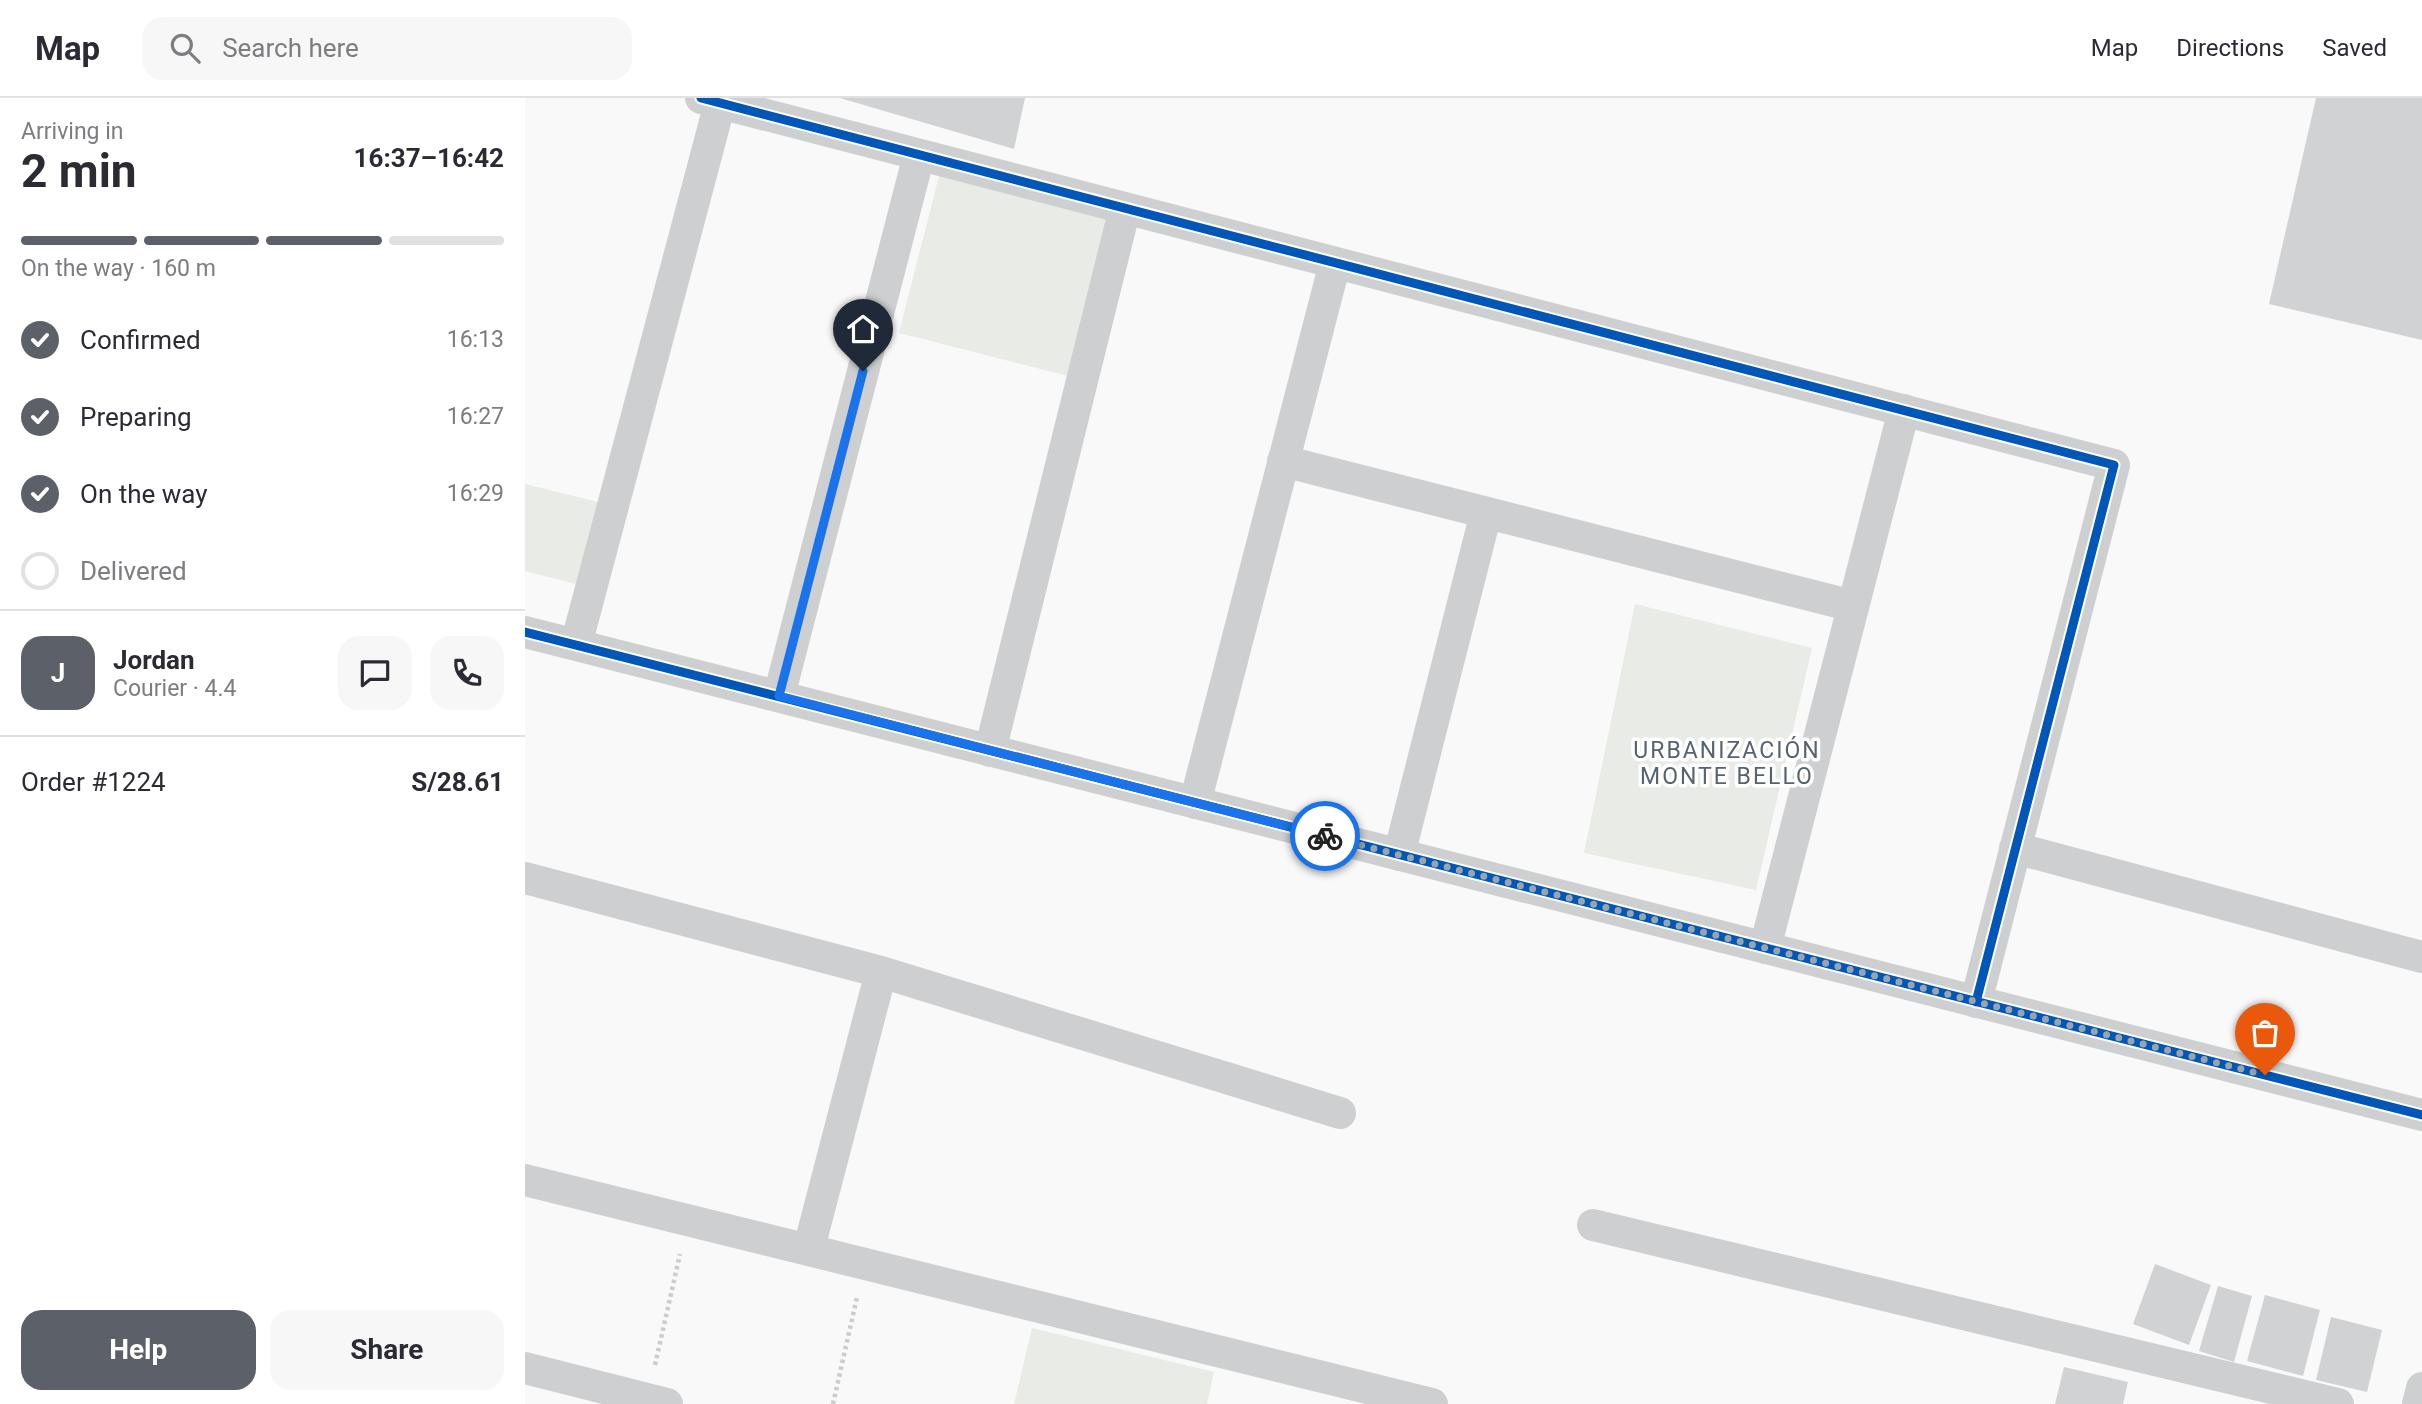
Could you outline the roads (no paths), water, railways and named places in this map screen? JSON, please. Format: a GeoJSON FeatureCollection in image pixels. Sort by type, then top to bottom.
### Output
{"type":"FeatureCollection","features":[{"type":"Feature","properties":{"kind":"street"},"geometry":{"type":"LineString","coordinates":[[576,645],[710,101],[2114,465],[1976,1002]]}},
{"type":"Feature","properties":{"kind":"street"},"geometry":{"type":"LineString","coordinates":[[779,696],[919,155]]}},
{"type":"Feature","properties":{"kind":"street"},"geometry":{"type":"LineString","coordinates":[[991,751],[1125,208]]}},
{"type":"Feature","properties":{"kind":"street"},"geometry":{"type":"LineString","coordinates":[[1195,803],[1335,263]]}},
{"type":"Feature","properties":{"kind":"street"},"geometry":{"type":"LineString","coordinates":[[1765,948],[1904,411]]}},
{"type":"Feature","properties":{"kind":"street"},"geometry":{"type":"LineString","coordinates":[[1283,461],[1853,606]]}},
{"type":"Feature","properties":{"kind":"street"},"geometry":{"type":"LineString","coordinates":[[1399,855],[1486,513]]}},
{"type":"Feature","properties":{"kind":"street"},"geometry":{"type":"LineString","coordinates":[[525,632],[2422,1115]]}},
{"type":"Feature","properties":{"kind":"street"},"geometry":{"type":"LineString","coordinates":[[2015,848],[2422,957]]}},
{"type":"Feature","properties":{"kind":"street"},"geometry":{"type":"LineString","coordinates":[[525,878],[881,971],[1340,1113]]}},
{"type":"Feature","properties":{"kind":"street"},"geometry":{"type":"LineString","coordinates":[[810,1248],[881,971]]}},
{"type":"Feature","properties":{"kind":"street"},"geometry":{"type":"LineString","coordinates":[[525,1180],[810,1248],[1432,1404]]}},
{"type":"Feature","properties":{"kind":"street"},"geometry":{"type":"LineString","coordinates":[[1593,1225],[2338,1404]]}},
{"type":"Feature","properties":{"kind":"street"},"geometry":{"type":"LineString","coordinates":[[525,1368],[661,1403]]}},
{"type":"Feature","properties":{"kind":"street"},"geometry":{"type":"LineString","coordinates":[[2418,1404],[2422,1388]]}},
{"type":"Feature","properties":{"kind":"district","name":"URBANIZACIÓN MONTE BELLO"},"geometry":{"type":"Point","coordinates":[1727,763]}}]}
